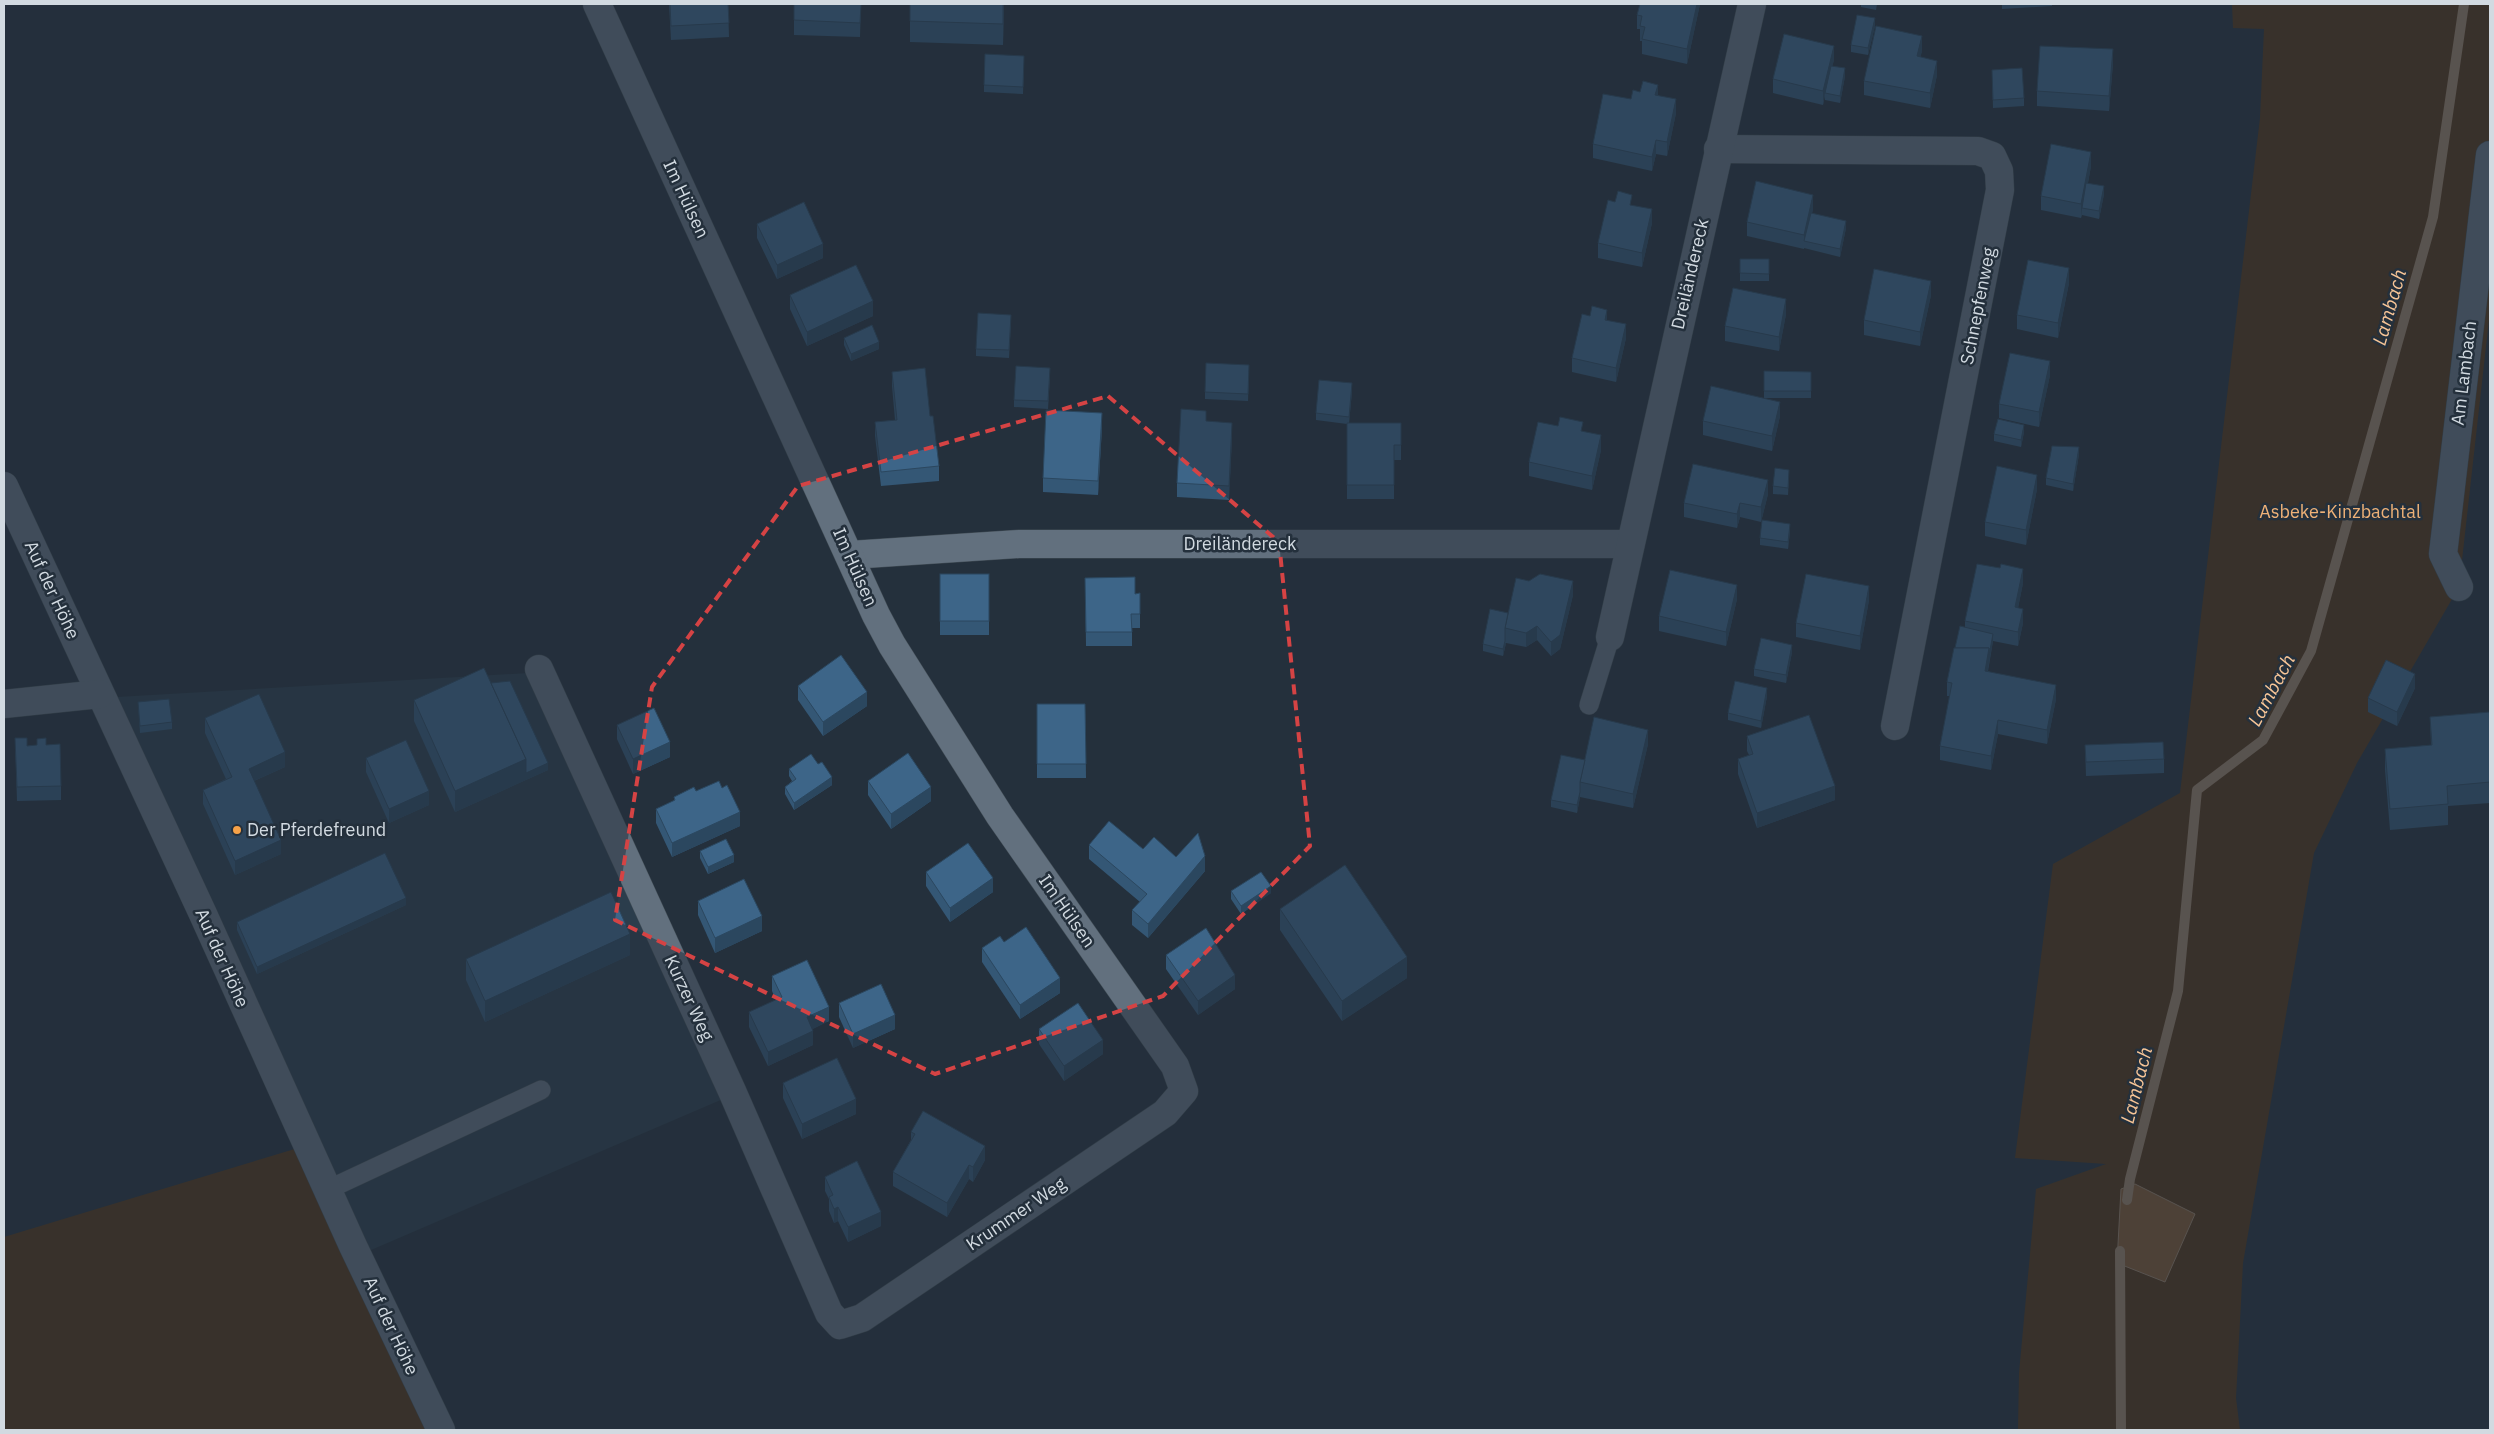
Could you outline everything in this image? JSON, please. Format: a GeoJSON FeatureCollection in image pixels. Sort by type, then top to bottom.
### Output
{"type":"FeatureCollection","features":[{"type":"Feature","properties":{"kind":"street","name":"Im Hülsen"},"geometry":{"type":"LineString","coordinates":[[597,4],[876,615],[897,653],[1000,816],[1175,1066],[1184,1091]]}},
{"type":"Feature","properties":{"kind":"street","name":"Dreiländereck"},"geometry":{"type":"LineString","coordinates":[[1610,637],[1752,4]]}},
{"type":"Feature","properties":{"kind":"street","name":"Schnepfenweg"},"geometry":{"type":"LineString","coordinates":[[1718,149],[1978,151],[1992,156],[1999,172],[2000,190],[1895,726]]}},
{"type":"Feature","properties":{"kind":"street","name":"Am Lambach"},"geometry":{"type":"LineString","coordinates":[[2459,587],[2443,554],[2490,155]]}},
{"type":"Feature","properties":{"kind":"street","name":"Auf der Höhe"},"geometry":{"type":"LineString","coordinates":[[4,486],[207,923],[327,1190],[441,1430]]}},
{"type":"Feature","properties":{"kind":"street","name":"Dreiländereck"},"geometry":{"type":"LineString","coordinates":[[850,555],[1019,544],[1630,544]]}},
{"type":"Feature","properties":{"kind":"street","name":"Kurzer Weg"},"geometry":{"type":"LineString","coordinates":[[539,670],[732,1091],[829,1313],[840,1325]]}},
{"type":"Feature","properties":{"kind":"street"},"geometry":{"type":"LineString","coordinates":[[4,704],[100,694]]}},
{"type":"Feature","properties":{"kind":"street","name":"Krummer Weg"},"geometry":{"type":"LineString","coordinates":[[840,1325],[862,1318],[1165,1113],[1184,1091]]}},
{"type":"Feature","properties":{"kind":"lane"},"geometry":{"type":"LineString","coordinates":[[1589,705],[1610,637]]}},
{"type":"Feature","properties":{"kind":"lane"},"geometry":{"type":"LineString","coordinates":[[327,1190],[541,1090]]}},
{"type":"Feature","properties":{"kind":"highlighted area"},"geometry":{"type":"Polygon","coordinates":[[[1108,396],[1279,542],[1310,846],[1163,996],[935,1074],[615,920],[652,687],[798,486],[1108,396]]]}},
{"type":"Feature","properties":{"kind":"shaded area"},"geometry":{"type":"Polygon","coordinates":[[[529,673],[723,1099],[364,1253],[117,697],[529,673]]]}},
{"type":"Feature","properties":{"kind":"shaded area"},"geometry":{"type":"Polygon","coordinates":[[[2135,1184],[2195,1214],[2165,1282],[2117,1263],[2121,1189],[2135,1184]]]}},
{"type":"Feature","properties":{"kind":"green space","name":"Asbeke-Kinzbachtal"},"geometry":{"type":"Polygon","coordinates":[[[2232,4],[2490,4],[2490,311],[2459,587],[2357,763],[2314,853],[2243,1263],[2236,1398],[2240,1430],[2018,1430],[2019,1373],[2036,1189],[2106,1164],[2015,1158],[2053,864],[2180,793],[2260,118],[2264,29],[2233,28],[2232,4]]]}},
{"type":"Feature","properties":{"kind":"green space"},"geometry":{"type":"Polygon","coordinates":[[[298,1148],[431,1430],[4,1430],[4,1237],[298,1148]]]}},
{"type":"Feature","properties":{"kind":"building"},"geometry":{"type":"Polygon","coordinates":[[[670,4],[728,4],[729,23],[671,26],[670,4]]]}},
{"type":"Feature","properties":{"kind":"building"},"geometry":{"type":"Polygon","coordinates":[[[794,4],[861,4],[860,23],[794,20],[794,4]]]}},
{"type":"Feature","properties":{"kind":"building"},"geometry":{"type":"Polygon","coordinates":[[[910,4],[1003,4],[1003,24],[910,21],[910,4]]]}},
{"type":"Feature","properties":{"kind":"building"},"geometry":{"type":"Polygon","coordinates":[[[1640,4],[1697,4],[1687,49],[1642,39],[1645,27],[1640,26],[1642,16],[1637,15],[1640,4]]]}},
{"type":"Feature","properties":{"kind":"building"},"geometry":{"type":"Polygon","coordinates":[[[1857,15],[1875,18],[1868,48],[1851,45],[1857,15]]]}},
{"type":"Feature","properties":{"kind":"building"},"geometry":{"type":"Polygon","coordinates":[[[1876,26],[1922,36],[1917,56],[1937,61],[1930,93],[1864,81],[1876,26]]]}},
{"type":"Feature","properties":{"kind":"building"},"geometry":{"type":"Polygon","coordinates":[[[1784,34],[1834,46],[1823,91],[1773,79],[1784,34]]]}},
{"type":"Feature","properties":{"kind":"building"},"geometry":{"type":"Polygon","coordinates":[[[2040,46],[2113,49],[2109,96],[2037,91],[2040,46]]]}},
{"type":"Feature","properties":{"kind":"building"},"geometry":{"type":"Polygon","coordinates":[[[985,54],[1024,56],[1023,87],[984,85],[985,54]]]}},
{"type":"Feature","properties":{"kind":"building"},"geometry":{"type":"Polygon","coordinates":[[[1831,66],[1845,68],[1840,96],[1825,93],[1831,66]]]}},
{"type":"Feature","properties":{"kind":"building"},"geometry":{"type":"Polygon","coordinates":[[[2022,68],[2024,98],[1993,100],[1992,70],[2022,68]]]}},
{"type":"Feature","properties":{"kind":"building"},"geometry":{"type":"Polygon","coordinates":[[[1643,81],[1658,85],[1655,95],[1676,99],[1667,142],[1656,140],[1652,157],[1593,144],[1603,94],[1631,99],[1633,90],[1640,92],[1643,81]]]}},
{"type":"Feature","properties":{"kind":"building"},"geometry":{"type":"Polygon","coordinates":[[[2051,144],[2091,152],[2081,204],[2041,196],[2051,144]]]}},
{"type":"Feature","properties":{"kind":"building"},"geometry":{"type":"Polygon","coordinates":[[[1756,181],[1813,195],[1804,235],[1747,222],[1756,181]]]}},
{"type":"Feature","properties":{"kind":"building"},"geometry":{"type":"Polygon","coordinates":[[[2086,183],[2104,186],[2099,211],[2082,208],[2086,183]]]}},
{"type":"Feature","properties":{"kind":"building"},"geometry":{"type":"Polygon","coordinates":[[[1618,191],[1632,195],[1630,205],[1652,209],[1642,253],[1598,243],[1608,200],[1615,202],[1618,191]]]}},
{"type":"Feature","properties":{"kind":"building"},"geometry":{"type":"Polygon","coordinates":[[[804,202],[823,244],[777,265],[757,224],[804,202]]]}},
{"type":"Feature","properties":{"kind":"building"},"geometry":{"type":"Polygon","coordinates":[[[1811,213],[1846,221],[1840,249],[1804,241],[1811,213]]]}},
{"type":"Feature","properties":{"kind":"building"},"geometry":{"type":"Polygon","coordinates":[[[1740,259],[1769,259],[1769,274],[1740,273],[1740,259]]]}},
{"type":"Feature","properties":{"kind":"building"},"geometry":{"type":"Polygon","coordinates":[[[2028,260],[2069,268],[2058,323],[2017,315],[2028,260]]]}},
{"type":"Feature","properties":{"kind":"building"},"geometry":{"type":"Polygon","coordinates":[[[856,265],[873,301],[807,332],[790,295],[856,265]]]}},
{"type":"Feature","properties":{"kind":"building"},"geometry":{"type":"Polygon","coordinates":[[[1874,269],[1931,281],[1920,332],[1864,320],[1874,269]]]}},
{"type":"Feature","properties":{"kind":"building"},"geometry":{"type":"Polygon","coordinates":[[[1733,288],[1786,299],[1779,337],[1725,326],[1733,288]]]}},
{"type":"Feature","properties":{"kind":"building"},"geometry":{"type":"Polygon","coordinates":[[[1592,306],[1607,310],[1605,320],[1626,324],[1616,368],[1572,358],[1582,314],[1590,316],[1592,306]]]}},
{"type":"Feature","properties":{"kind":"building"},"geometry":{"type":"Polygon","coordinates":[[[978,313],[1011,315],[1009,350],[976,349],[978,313]]]}},
{"type":"Feature","properties":{"kind":"building"},"geometry":{"type":"Polygon","coordinates":[[[872,325],[879,342],[851,354],[844,338],[872,325]]]}},
{"type":"Feature","properties":{"kind":"building"},"geometry":{"type":"Polygon","coordinates":[[[2010,353],[2050,361],[2039,412],[1999,404],[2010,353]]]}},
{"type":"Feature","properties":{"kind":"building"},"geometry":{"type":"Polygon","coordinates":[[[1206,363],[1249,365],[1248,394],[1205,392],[1206,363]]]}},
{"type":"Feature","properties":{"kind":"building"},"geometry":{"type":"Polygon","coordinates":[[[1016,366],[1050,368],[1048,401],[1014,400],[1016,366]]]}},
{"type":"Feature","properties":{"kind":"building"},"geometry":{"type":"Polygon","coordinates":[[[925,368],[930,416],[933,416],[939,466],[881,472],[875,422],[897,420],[892,372],[925,368]]]}},
{"type":"Feature","properties":{"kind":"building"},"geometry":{"type":"Polygon","coordinates":[[[1764,371],[1811,372],[1811,391],[1764,391],[1764,371]]]}},
{"type":"Feature","properties":{"kind":"building"},"geometry":{"type":"Polygon","coordinates":[[[1319,380],[1352,383],[1349,417],[1316,413],[1319,380]]]}},
{"type":"Feature","properties":{"kind":"building"},"geometry":{"type":"Polygon","coordinates":[[[1711,386],[1780,402],[1772,436],[1703,421],[1711,386]]]}},
{"type":"Feature","properties":{"kind":"building"},"geometry":{"type":"Polygon","coordinates":[[[1181,409],[1206,411],[1206,421],[1232,423],[1229,486],[1177,483],[1181,409]]]}},
{"type":"Feature","properties":{"kind":"building"},"geometry":{"type":"Polygon","coordinates":[[[1046,410],[1102,413],[1098,481],[1043,478],[1046,410]]]}},
{"type":"Feature","properties":{"kind":"building"},"geometry":{"type":"Polygon","coordinates":[[[1560,417],[1583,422],[1581,431],[1601,435],[1592,476],[1529,462],[1538,422],[1558,426],[1560,417]]]}},
{"type":"Feature","properties":{"kind":"building"},"geometry":{"type":"Polygon","coordinates":[[[1998,419],[2024,425],[2021,440],[1994,434],[1998,419]]]}},
{"type":"Feature","properties":{"kind":"building"},"geometry":{"type":"Polygon","coordinates":[[[1347,423],[1401,423],[1401,445],[1394,445],[1394,485],[1347,485],[1347,423]]]}},
{"type":"Feature","properties":{"kind":"building"},"geometry":{"type":"Polygon","coordinates":[[[2052,446],[2079,447],[2073,484],[2046,478],[2052,446]]]}},
{"type":"Feature","properties":{"kind":"building"},"geometry":{"type":"Polygon","coordinates":[[[1693,464],[1768,480],[1761,507],[1740,503],[1737,514],[1684,503],[1693,464]]]}},
{"type":"Feature","properties":{"kind":"building"},"geometry":{"type":"Polygon","coordinates":[[[1997,466],[2037,475],[2026,530],[1985,522],[1997,466]]]}},
{"type":"Feature","properties":{"kind":"building"},"geometry":{"type":"Polygon","coordinates":[[[1775,468],[1789,470],[1788,488],[1773,486],[1775,468]]]}},
{"type":"Feature","properties":{"kind":"building"},"geometry":{"type":"Polygon","coordinates":[[[1762,520],[1790,524],[1788,542],[1760,538],[1762,520]]]}},
{"type":"Feature","properties":{"kind":"building"},"geometry":{"type":"Polygon","coordinates":[[[1977,564],[2000,568],[2001,564],[2023,569],[2015,607],[2023,609],[2018,632],[1965,621],[1977,564]]]}},
{"type":"Feature","properties":{"kind":"building"},"geometry":{"type":"Polygon","coordinates":[[[1670,570],[1737,585],[1726,632],[1659,616],[1670,570]]]}},
{"type":"Feature","properties":{"kind":"building"},"geometry":{"type":"Polygon","coordinates":[[[940,574],[989,574],[989,621],[940,621],[940,574]]]}},
{"type":"Feature","properties":{"kind":"building"},"geometry":{"type":"Polygon","coordinates":[[[1540,574],[1573,581],[1560,635],[1551,642],[1537,626],[1526,633],[1505,628],[1516,578],[1529,581],[1540,574]]]}},
{"type":"Feature","properties":{"kind":"building"},"geometry":{"type":"Polygon","coordinates":[[[1806,574],[1869,586],[1860,636],[1796,623],[1806,574]]]}},
{"type":"Feature","properties":{"kind":"building"},"geometry":{"type":"Polygon","coordinates":[[[1135,577],[1135,594],[1140,593],[1140,614],[1131,614],[1132,632],[1086,632],[1085,578],[1135,577]]]}},
{"type":"Feature","properties":{"kind":"building"},"geometry":{"type":"Polygon","coordinates":[[[1490,609],[1508,613],[1503,649],[1483,644],[1490,609]]]}},
{"type":"Feature","properties":{"kind":"building"},"geometry":{"type":"Polygon","coordinates":[[[1960,626],[1993,634],[1989,655],[1989,648],[1955,648],[1960,626]]]}},
{"type":"Feature","properties":{"kind":"building"},"geometry":{"type":"Polygon","coordinates":[[[1761,638],[1792,645],[1786,675],[1754,669],[1761,638]]]}},
{"type":"Feature","properties":{"kind":"building"},"geometry":{"type":"Polygon","coordinates":[[[1954,648],[1989,648],[1985,671],[2056,685],[2047,730],[1998,720],[1991,756],[1940,746],[1952,683],[1947,682],[1954,648]]]}},
{"type":"Feature","properties":{"kind":"building"},"geometry":{"type":"Polygon","coordinates":[[[841,655],[867,692],[823,722],[798,686],[841,655]]]}},
{"type":"Feature","properties":{"kind":"building"},"geometry":{"type":"Polygon","coordinates":[[[2386,660],[2415,674],[2397,712],[2368,698],[2386,660]]]}},
{"type":"Feature","properties":{"kind":"building"},"geometry":{"type":"Polygon","coordinates":[[[484,668],[526,759],[455,791],[414,700],[484,668]]]}},
{"type":"Feature","properties":{"kind":"building"},"geometry":{"type":"Polygon","coordinates":[[[510,681],[548,763],[526,773],[526,759],[491,683],[510,681]]]}},
{"type":"Feature","properties":{"kind":"building"},"geometry":{"type":"Polygon","coordinates":[[[1735,681],[1767,688],[1761,721],[1728,713],[1735,681]]]}},
{"type":"Feature","properties":{"kind":"building"},"geometry":{"type":"Polygon","coordinates":[[[259,694],[285,752],[249,769],[281,840],[235,861],[203,790],[232,777],[205,718],[259,694]]]}},
{"type":"Feature","properties":{"kind":"building"},"geometry":{"type":"Polygon","coordinates":[[[169,699],[172,722],[140,726],[138,702],[169,699]]]}},
{"type":"Feature","properties":{"kind":"building"},"geometry":{"type":"Polygon","coordinates":[[[1037,704],[1085,704],[1086,764],[1037,764],[1037,704]]]}},
{"type":"Feature","properties":{"kind":"building"},"geometry":{"type":"Polygon","coordinates":[[[654,708],[670,742],[633,759],[617,725],[654,708]]]}},
{"type":"Feature","properties":{"kind":"building"},"geometry":{"type":"Polygon","coordinates":[[[2490,712],[2490,782],[2447,786],[2448,804],[2390,809],[2385,749],[2432,745],[2430,717],[2490,712]]]}},
{"type":"Feature","properties":{"kind":"building"},"geometry":{"type":"Polygon","coordinates":[[[1809,715],[1835,786],[1757,813],[1738,759],[1753,754],[1747,736],[1809,715]]]}},
{"type":"Feature","properties":{"kind":"building"},"geometry":{"type":"Polygon","coordinates":[[[1594,717],[1648,730],[1633,794],[1580,782],[1594,717]]]}},
{"type":"Feature","properties":{"kind":"building"},"geometry":{"type":"Polygon","coordinates":[[[15,738],[27,738],[27,746],[37,745],[37,739],[46,738],[46,745],[60,744],[61,786],[17,787],[15,738]]]}},
{"type":"Feature","properties":{"kind":"building"},"geometry":{"type":"Polygon","coordinates":[[[406,740],[429,791],[389,809],[366,758],[406,740]]]}},
{"type":"Feature","properties":{"kind":"building"},"geometry":{"type":"Polygon","coordinates":[[[2163,742],[2164,759],[2086,762],[2085,745],[2163,742]]]}},
{"type":"Feature","properties":{"kind":"building"},"geometry":{"type":"Polygon","coordinates":[[[908,753],[931,787],[891,814],[868,781],[908,753]]]}},
{"type":"Feature","properties":{"kind":"building"},"geometry":{"type":"Polygon","coordinates":[[[811,754],[818,764],[822,762],[832,777],[794,803],[785,787],[796,779],[789,769],[811,754]]]}},
{"type":"Feature","properties":{"kind":"building"},"geometry":{"type":"Polygon","coordinates":[[[1561,755],[1585,760],[1577,805],[1551,800],[1561,755]]]}},
{"type":"Feature","properties":{"kind":"building"},"geometry":{"type":"Polygon","coordinates":[[[719,781],[722,788],[727,785],[740,812],[672,843],[656,809],[675,800],[674,797],[694,787],[696,791],[719,781]]]}},
{"type":"Feature","properties":{"kind":"building"},"geometry":{"type":"Polygon","coordinates":[[[1109,821],[1143,849],[1154,837],[1176,857],[1198,833],[1205,856],[1148,924],[1132,910],[1147,894],[1089,845],[1109,821]]]}},
{"type":"Feature","properties":{"kind":"building"},"geometry":{"type":"Polygon","coordinates":[[[726,839],[734,855],[708,867],[700,851],[726,839]]]}},
{"type":"Feature","properties":{"kind":"building"},"geometry":{"type":"Polygon","coordinates":[[[968,843],[993,878],[950,908],[926,872],[968,843]]]}},
{"type":"Feature","properties":{"kind":"building"},"geometry":{"type":"Polygon","coordinates":[[[385,853],[406,898],[257,967],[237,922],[385,853]]]}},
{"type":"Feature","properties":{"kind":"building"},"geometry":{"type":"Polygon","coordinates":[[[1345,865],[1407,957],[1342,1001],[1280,909],[1345,865]]]}},
{"type":"Feature","properties":{"kind":"building"},"geometry":{"type":"Polygon","coordinates":[[[1261,872],[1271,886],[1241,906],[1231,891],[1261,872]]]}},
{"type":"Feature","properties":{"kind":"building"},"geometry":{"type":"Polygon","coordinates":[[[744,879],[762,916],[715,938],[698,901],[744,879]]]}},
{"type":"Feature","properties":{"kind":"building"},"geometry":{"type":"Polygon","coordinates":[[[611,892],[630,934],[485,1001],[466,959],[611,892]]]}},
{"type":"Feature","properties":{"kind":"building"},"geometry":{"type":"Polygon","coordinates":[[[1026,927],[1060,978],[1020,1005],[982,948],[1000,936],[1004,942],[1026,927]]]}},
{"type":"Feature","properties":{"kind":"building"},"geometry":{"type":"Polygon","coordinates":[[[1206,928],[1235,975],[1198,1001],[1166,955],[1206,928]]]}},
{"type":"Feature","properties":{"kind":"building"},"geometry":{"type":"Polygon","coordinates":[[[807,960],[829,1007],[807,1017],[813,1031],[768,1052],[749,1012],[782,997],[772,976],[807,960]]]}},
{"type":"Feature","properties":{"kind":"building"},"geometry":{"type":"Polygon","coordinates":[[[881,984],[895,1015],[853,1034],[839,1003],[881,984]]]}},
{"type":"Feature","properties":{"kind":"building"},"geometry":{"type":"Polygon","coordinates":[[[1078,1003],[1103,1040],[1064,1066],[1039,1029],[1078,1003]]]}},
{"type":"Feature","properties":{"kind":"building"},"geometry":{"type":"Polygon","coordinates":[[[837,1058],[856,1099],[802,1124],[783,1083],[837,1058]]]}},
{"type":"Feature","properties":{"kind":"building"},"geometry":{"type":"Polygon","coordinates":[[[923,1111],[985,1146],[973,1167],[969,1165],[947,1203],[893,1172],[915,1134],[911,1132],[923,1111]]]}},
{"type":"Feature","properties":{"kind":"building"},"geometry":{"type":"Polygon","coordinates":[[[857,1161],[881,1212],[848,1227],[838,1207],[834,1209],[829,1197],[833,1195],[825,1177],[857,1161]]]}},
{"type":"Feature","properties":{"kind":"waterway","name":"Lambach"},"geometry":{"type":"LineString","coordinates":[[2127,1200],[2130,1179],[2178,991],[2197,790],[2263,740],[2311,651],[2433,217],[2464,4]]}},
{"type":"Feature","properties":{"kind":"waterway","name":"Lambach"},"geometry":{"type":"LineString","coordinates":[[2120,1251],[2121,1430]]}},
{"type":"Feature","properties":{"kind":"place","name":"Der Pferdefreund"},"geometry":{"type":"Point","coordinates":[237,830]}}]}
